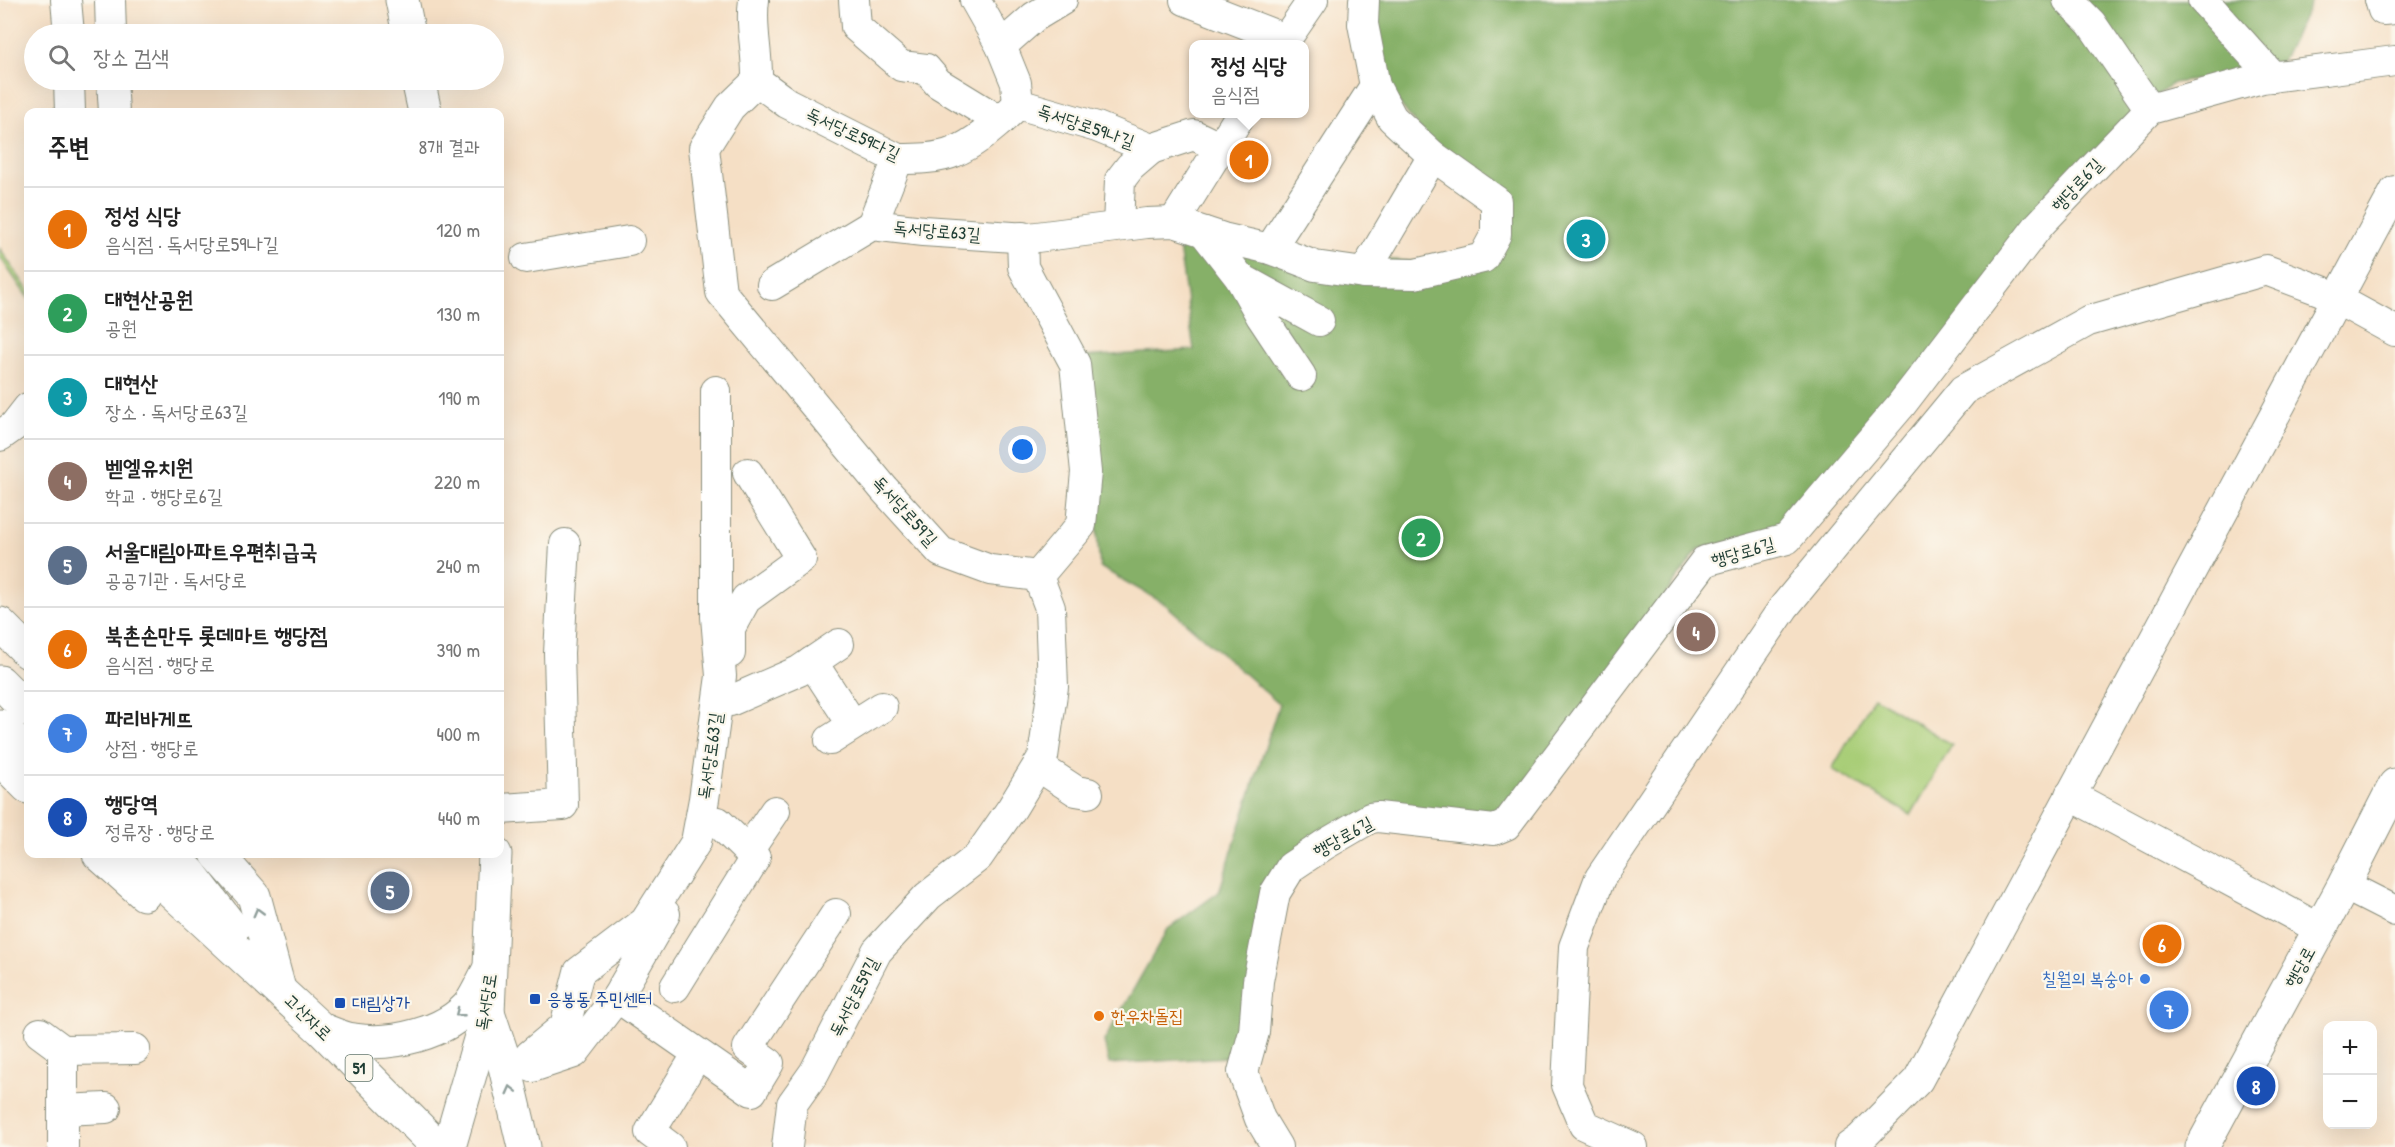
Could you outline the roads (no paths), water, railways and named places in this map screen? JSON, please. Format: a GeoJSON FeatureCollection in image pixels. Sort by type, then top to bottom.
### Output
{"type":"FeatureCollection","features":[{"type":"Feature","properties":{"kind":"main road"},"geometry":{"type":"LineString","coordinates":[[402,0],[407,24]]}},
{"type":"Feature","properties":{"kind":"main road"},"geometry":{"type":"LineString","coordinates":[[420,90],[424,108]]}},
{"type":"Feature","properties":{"kind":"main road"},"geometry":{"type":"LineString","coordinates":[[0,624],[24,648]]}},
{"type":"Feature","properties":{"kind":"main road"},"geometry":{"type":"LineString","coordinates":[[0,682],[24,706]]}},
{"type":"Feature","properties":{"kind":"main road"},"geometry":{"type":"LineString","coordinates":[[0,726],[24,750]]}},
{"type":"Feature","properties":{"kind":"main road"},"geometry":{"type":"LineString","coordinates":[[0,759],[24,783]]}},
{"type":"Feature","properties":{"kind":"main road","name":"행당로"},"geometry":{"type":"LineString","coordinates":[[2202,1147],[2344,885],[2395,785]]}},
{"type":"Feature","properties":{"kind":"main road"},"geometry":{"type":"LineString","coordinates":[[103,858],[200,950],[279,989]]}},
{"type":"Feature","properties":{"kind":"main road","name":"고산자로"},"geometry":{"type":"LineString","coordinates":[[141,858],[179,874],[279,989],[438,1147]]}},
{"type":"Feature","properties":{"kind":"main road"},"geometry":{"type":"LineString","coordinates":[[221,858],[254,896],[279,989]]}},
{"type":"Feature","properties":{"kind":"main road","name":"독서당로"},"geometry":{"type":"LineString","coordinates":[[449,1147],[488,1012],[495,858]]}},
{"type":"Feature","properties":{"kind":"main road"},"geometry":{"type":"LineString","coordinates":[[321,1029],[351,1040],[366,1041],[415,1035],[444,1023],[470,1003],[491,966]]}},
{"type":"Feature","properties":{"kind":"main road"},"geometry":{"type":"LineString","coordinates":[[488,1012],[502,1054],[524,1147]]}},
{"type":"Feature","properties":{"kind":"street"},"geometry":{"type":"LineString","coordinates":[[66,0],[68,24]]}},
{"type":"Feature","properties":{"kind":"street"},"geometry":{"type":"LineString","coordinates":[[110,0],[111,24]]}},
{"type":"Feature","properties":{"kind":"street"},"geometry":{"type":"LineString","coordinates":[[754,0],[751,18],[758,60],[757,81]]}},
{"type":"Feature","properties":{"kind":"street","name":"독서당로59나길"},"geometry":{"type":"LineString","coordinates":[[854,0],[856,27],[901,66],[926,69],[938,83],[1009,113],[1097,127],[1151,149],[1194,135],[1221,148]]}},
{"type":"Feature","properties":{"kind":"street"},"geometry":{"type":"LineString","coordinates":[[975,0],[1001,46],[1016,83],[1009,113]]}},
{"type":"Feature","properties":{"kind":"street"},"geometry":{"type":"LineString","coordinates":[[1001,46],[1034,17],[1062,0]]}},
{"type":"Feature","properties":{"kind":"street"},"geometry":{"type":"LineString","coordinates":[[1185,0],[1279,40]]}},
{"type":"Feature","properties":{"kind":"street"},"geometry":{"type":"LineString","coordinates":[[1285,40],[1313,0]]}},
{"type":"Feature","properties":{"kind":"street","name":"독서당로63길"},"geometry":{"type":"LineString","coordinates":[[772,285],[872,225],[923,231],[1022,237],[1173,222],[1270,249],[1315,266],[1364,273],[1415,274],[1483,258],[1496,234],[1496,201],[1433,156],[1392,118],[1375,86],[1363,24],[1364,0]]}},
{"type":"Feature","properties":{"kind":"street"},"geometry":{"type":"LineString","coordinates":[[2068,0],[2091,23],[2150,109],[2273,77],[2395,62]]}},
{"type":"Feature","properties":{"kind":"street"},"geometry":{"type":"LineString","coordinates":[[2203,0],[2273,77]]}},
{"type":"Feature","properties":{"kind":"street"},"geometry":{"type":"LineString","coordinates":[[2379,0],[2383,10],[2395,9]]}},
{"type":"Feature","properties":{"kind":"street","name":"독서당로59다길"},"geometry":{"type":"LineString","coordinates":[[757,81],[787,103],[898,159],[954,152],[1009,113]]}},
{"type":"Feature","properties":{"kind":"street","name":"독서당로59길"},"geometry":{"type":"LineString","coordinates":[[757,81],[730,106],[704,148],[721,292],[884,489],[941,552],[990,570],[1038,576],[1050,608],[1053,687],[1043,757],[1038,766],[978,857],[928,896],[878,951],[814,1073],[792,1104],[787,1147]]}},
{"type":"Feature","properties":{"kind":"street"},"geometry":{"type":"LineString","coordinates":[[1270,249],[1375,86]]}},
{"type":"Feature","properties":{"kind":"street"},"geometry":{"type":"LineString","coordinates":[[69,90],[70,108]]}},
{"type":"Feature","properties":{"kind":"street"},"geometry":{"type":"LineString","coordinates":[[113,90],[114,108]]}},
{"type":"Feature","properties":{"kind":"street","name":"행당로6길"},"geometry":{"type":"LineString","coordinates":[[1277,1147],[1260,1119],[1243,1072],[1254,1032],[1258,981],[1275,893],[1291,867],[1370,818],[1494,830],[1506,825],[1705,561],[1787,539],[1901,405],[2040,224],[2150,109]]}},
{"type":"Feature","properties":{"kind":"street"},"geometry":{"type":"LineString","coordinates":[[1173,222],[1239,118]]}},
{"type":"Feature","properties":{"kind":"street"},"geometry":{"type":"LineString","coordinates":[[1118,226],[1120,180],[1130,167],[1151,149]]}},
{"type":"Feature","properties":{"kind":"street"},"geometry":{"type":"LineString","coordinates":[[1364,273],[1433,156]]}},
{"type":"Feature","properties":{"kind":"street"},"geometry":{"type":"LineString","coordinates":[[872,225],[898,159]]}},
{"type":"Feature","properties":{"kind":"street"},"geometry":{"type":"LineString","coordinates":[[1849,1147],[1860,1139],[1918,1080],[2395,191]]}},
{"type":"Feature","properties":{"kind":"street"},"geometry":{"type":"LineString","coordinates":[[1204,232],[1240,278],[1261,316],[1301,376]]}},
{"type":"Feature","properties":{"kind":"street"},"geometry":{"type":"LineString","coordinates":[[1022,237],[1023,267],[1075,364],[1086,472],[1081,525],[1038,576]]}},
{"type":"Feature","properties":{"kind":"street"},"geometry":{"type":"LineString","coordinates":[[526,258],[628,241]]}},
{"type":"Feature","properties":{"kind":"street"},"geometry":{"type":"LineString","coordinates":[[1633,1147],[1584,1125],[1567,1085],[1574,947],[1600,878],[1784,607],[1963,390],[2088,321],[2266,270],[2322,291],[2395,331]]}},
{"type":"Feature","properties":{"kind":"street"},"geometry":{"type":"LineString","coordinates":[[1240,278],[1319,321]]}},
{"type":"Feature","properties":{"kind":"street","name":"독서당로63길"},"geometry":{"type":"LineString","coordinates":[[616,997],[574,1053],[531,1061],[565,1026],[579,972],[645,922],[696,842],[721,676],[716,617],[716,391]]}},
{"type":"Feature","properties":{"kind":"street"},"geometry":{"type":"LineString","coordinates":[[0,436],[14,426],[24,413]]}},
{"type":"Feature","properties":{"kind":"street"},"geometry":{"type":"LineString","coordinates":[[748,473],[801,559],[746,599],[730,628],[730,701],[718,822],[616,997],[752,1091],[769,1063],[748,1048],[836,914]]}},
{"type":"Feature","properties":{"kind":"street"},"geometry":{"type":"LineString","coordinates":[[504,809],[563,805],[559,653],[565,544]]}},
{"type":"Feature","properties":{"kind":"street"},"geometry":{"type":"LineString","coordinates":[[730,701],[799,671],[839,644]]}},
{"type":"Feature","properties":{"kind":"street"},"geometry":{"type":"LineString","coordinates":[[812,662],[842,733],[882,706]]}},
{"type":"Feature","properties":{"kind":"street"},"geometry":{"type":"LineString","coordinates":[[1038,766],[1076,791],[1088,793]]}},
{"type":"Feature","properties":{"kind":"street"},"geometry":{"type":"LineString","coordinates":[[2070,795],[2320,929]]}},
{"type":"Feature","properties":{"kind":"street"},"geometry":{"type":"LineString","coordinates":[[748,851],[775,811]]}},
{"type":"Feature","properties":{"kind":"street"},"geometry":{"type":"LineString","coordinates":[[675,987],[755,858],[718,822]]}},
{"type":"Feature","properties":{"kind":"street"},"geometry":{"type":"LineString","coordinates":[[2344,885],[2395,911]]}},
{"type":"Feature","properties":{"kind":"street"},"geometry":{"type":"LineString","coordinates":[[63,1147],[63,1110],[52,1042],[135,1049]]}},
{"type":"Feature","properties":{"kind":"street"},"geometry":{"type":"LineString","coordinates":[[670,1147],[650,1132],[697,1055]]}},
{"type":"Feature","properties":{"kind":"street"},"geometry":{"type":"LineString","coordinates":[[63,1110],[106,1108]]}},
{"type":"Feature","properties":{"kind":"place","name":"정성 식당"},"geometry":{"type":"Point","coordinates":[1249,160]}},
{"type":"Feature","properties":{"kind":"place","name":"대현산"},"geometry":{"type":"Point","coordinates":[1586,239]}},
{"type":"Feature","properties":{"kind":"place","name":"대현산공원"},"geometry":{"type":"Point","coordinates":[1421,538]}},
{"type":"Feature","properties":{"kind":"place","name":"벧엘유치원"},"geometry":{"type":"Point","coordinates":[1696,632]}},
{"type":"Feature","properties":{"kind":"place","name":"서울대림아파트우편취급국"},"geometry":{"type":"Point","coordinates":[390,891]}},
{"type":"Feature","properties":{"kind":"place","name":"북촌손만두 롯데마트 행당점"},"geometry":{"type":"Point","coordinates":[2162,944]}},
{"type":"Feature","properties":{"kind":"place","name":"칠월의 복숭아"},"geometry":{"type":"Point","coordinates":[2145,979]}},
{"type":"Feature","properties":{"kind":"place","name":"응봉동 주민센터"},"geometry":{"type":"Point","coordinates":[535,999]}},
{"type":"Feature","properties":{"kind":"place","name":"대림상가"},"geometry":{"type":"Point","coordinates":[340,1003]}},
{"type":"Feature","properties":{"kind":"place","name":"파리바게뜨"},"geometry":{"type":"Point","coordinates":[2169,1010]}},
{"type":"Feature","properties":{"kind":"place","name":"한우차돌집"},"geometry":{"type":"Point","coordinates":[1099,1016]}},
{"type":"Feature","properties":{"kind":"place","name":"행당역"},"geometry":{"type":"Point","coordinates":[2256,1086]}}]}
